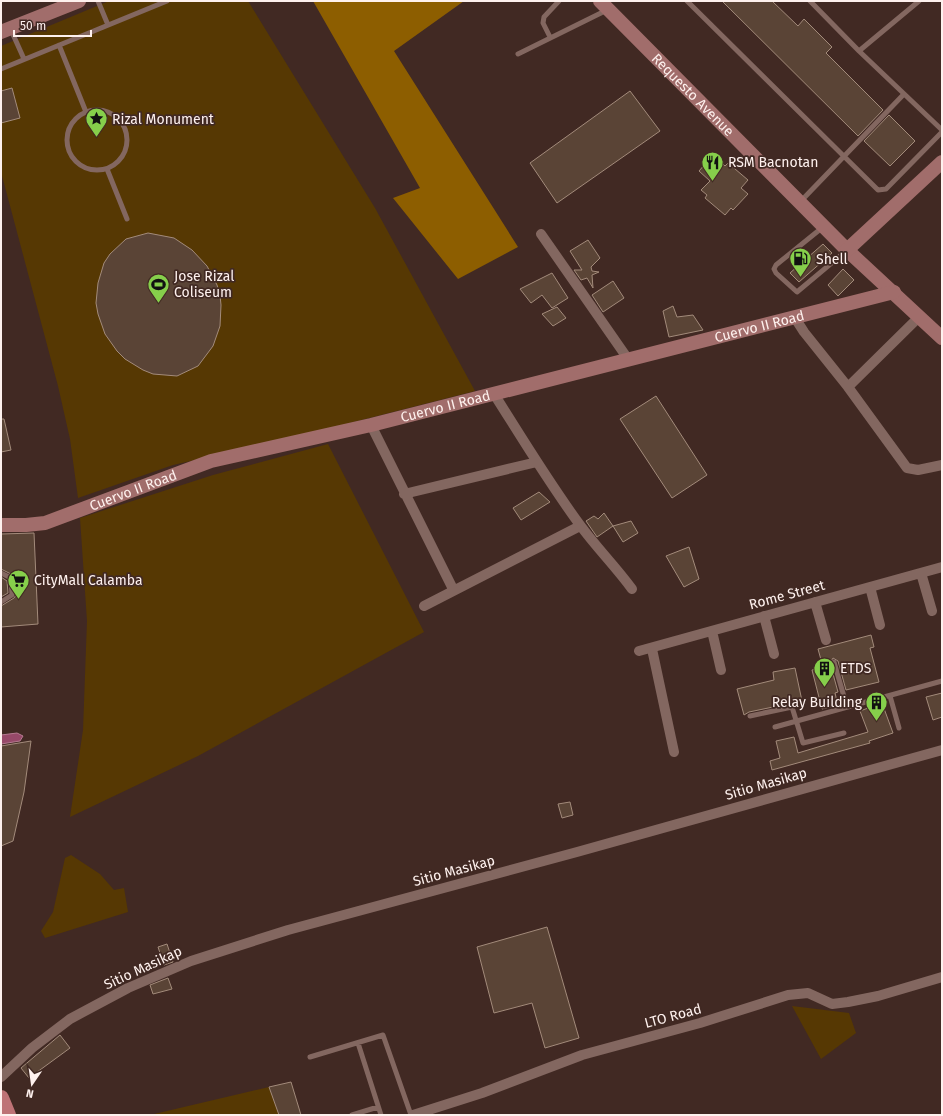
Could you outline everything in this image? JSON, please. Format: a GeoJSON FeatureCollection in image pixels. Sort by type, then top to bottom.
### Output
{"type":"FeatureCollection","features":[{"type":"Feature","properties":{"kind":"main road"},"geometry":{"type":"LineString","coordinates":[[1,1098],[8,1115]]}},
{"type":"Feature","properties":{"kind":"street"},"geometry":{"type":"LineString","coordinates":[[6,31],[79,1]]}},
{"type":"Feature","properties":{"kind":"street","name":"Requesto Avenue"},"geometry":{"type":"LineString","coordinates":[[604,5],[847,250],[942,338]]}},
{"type":"Feature","properties":{"kind":"street"},"geometry":{"type":"LineString","coordinates":[[847,250],[942,162]]}},
{"type":"Feature","properties":{"kind":"street"},"geometry":{"type":"LineString","coordinates":[[541,234],[628,358]]}},
{"type":"Feature","properties":{"kind":"street","name":"Cuervo II Road"},"geometry":{"type":"LineString","coordinates":[[1,525],[45,523],[211,461],[371,425],[628,358],[795,318],[894,292]]}},
{"type":"Feature","properties":{"kind":"street"},"geometry":{"type":"LineString","coordinates":[[848,388],[920,316]]}},
{"type":"Feature","properties":{"kind":"street"},"geometry":{"type":"LineString","coordinates":[[795,318],[907,468],[918,470],[942,465]]}},
{"type":"Feature","properties":{"kind":"street"},"geometry":{"type":"LineString","coordinates":[[494,394],[580,526],[618,570],[632,589]]}},
{"type":"Feature","properties":{"kind":"street"},"geometry":{"type":"LineString","coordinates":[[371,425],[453,590]]}},
{"type":"Feature","properties":{"kind":"street"},"geometry":{"type":"LineString","coordinates":[[404,494],[537,462]]}},
{"type":"Feature","properties":{"kind":"street"},"geometry":{"type":"LineString","coordinates":[[424,606],[580,526]]}},
{"type":"Feature","properties":{"kind":"street","name":"Rome Street"},"geometry":{"type":"LineString","coordinates":[[639,651],[652,649],[764,616],[942,567]]}},
{"type":"Feature","properties":{"kind":"street"},"geometry":{"type":"LineString","coordinates":[[920,573],[932,611]]}},
{"type":"Feature","properties":{"kind":"street"},"geometry":{"type":"LineString","coordinates":[[870,587],[880,625]]}},
{"type":"Feature","properties":{"kind":"street"},"geometry":{"type":"LineString","coordinates":[[815,602],[826,640]]}},
{"type":"Feature","properties":{"kind":"street"},"geometry":{"type":"LineString","coordinates":[[764,616],[774,654]]}},
{"type":"Feature","properties":{"kind":"street"},"geometry":{"type":"LineString","coordinates":[[712,632],[721,670]]}},
{"type":"Feature","properties":{"kind":"street"},"geometry":{"type":"LineString","coordinates":[[652,649],[674,752]]}},
{"type":"Feature","properties":{"kind":"street","name":"Sitio Masikap"},"geometry":{"type":"LineString","coordinates":[[1,1077],[32,1048],[70,1019],[128,988],[192,961],[288,930],[577,852],[942,750]]}},
{"type":"Feature","properties":{"kind":"street","name":"LTO Road"},"geometry":{"type":"LineString","coordinates":[[412,1115],[482,1093],[582,1055],[700,1023],[788,995],[808,994],[832,1004],[878,996],[942,977]]}},
{"type":"Feature","properties":{"kind":"lane"},"geometry":{"type":"LineString","coordinates":[[98,1],[108,25]]}},
{"type":"Feature","properties":{"kind":"lane"},"geometry":{"type":"LineString","coordinates":[[1,69],[167,1]]}},
{"type":"Feature","properties":{"kind":"lane"},"geometry":{"type":"LineString","coordinates":[[550,37],[544,23],[544,17],[559,1]]}},
{"type":"Feature","properties":{"kind":"lane"},"geometry":{"type":"LineString","coordinates":[[687,1],[842,157],[878,190],[886,189],[942,131],[859,51],[810,1]]}},
{"type":"Feature","properties":{"kind":"lane"},"geometry":{"type":"LineString","coordinates":[[859,51],[919,1]]}},
{"type":"Feature","properties":{"kind":"lane"},"geometry":{"type":"LineString","coordinates":[[518,54],[604,5]]}},
{"type":"Feature","properties":{"kind":"lane"},"geometry":{"type":"LineString","coordinates":[[6,31],[24,59]]}},
{"type":"Feature","properties":{"kind":"lane"},"geometry":{"type":"LineString","coordinates":[[59,45],[86,112]]}},
{"type":"Feature","properties":{"kind":"lane"},"geometry":{"type":"LineString","coordinates":[[799,202],[904,94]]}},
{"type":"Feature","properties":{"kind":"lane"},"geometry":{"type":"LineString","coordinates":[[96,110],[107,112],[116,117],[123,125],[127,135],[127,145],[123,155],[117,163],[107,169],[87,169],[78,164],[71,156],[67,146],[67,135],[74,122],[86,112],[96,110]]}},
{"type":"Feature","properties":{"kind":"lane"},"geometry":{"type":"LineString","coordinates":[[107,169],[127,219]]}},
{"type":"Feature","properties":{"kind":"lane"},"geometry":{"type":"LineString","coordinates":[[824,227],[776,265],[774,269],[776,273],[797,292],[847,250]]}},
{"type":"Feature","properties":{"kind":"lane"},"geometry":{"type":"LineString","coordinates":[[1,573],[11,578],[12,596],[1,602]]}},
{"type":"Feature","properties":{"kind":"lane"},"geometry":{"type":"LineString","coordinates":[[834,662],[847,707]]}},
{"type":"Feature","properties":{"kind":"lane"},"geometry":{"type":"LineString","coordinates":[[775,727],[942,681]]}},
{"type":"Feature","properties":{"kind":"lane"},"geometry":{"type":"LineString","coordinates":[[890,696],[899,728]]}},
{"type":"Feature","properties":{"kind":"lane"},"geometry":{"type":"LineString","coordinates":[[750,716],[792,707],[803,743],[844,733]]}},
{"type":"Feature","properties":{"kind":"lane"},"geometry":{"type":"LineString","coordinates":[[310,1057],[383,1035],[412,1115]]}},
{"type":"Feature","properties":{"kind":"lane"},"geometry":{"type":"LineString","coordinates":[[358,1043],[381,1115]]}},
{"type":"Feature","properties":{"kind":"lane"},"geometry":{"type":"LineString","coordinates":[[352,1115],[378,1107]]}},
{"type":"Feature","properties":{"kind":"shaded area"},"geometry":{"type":"Polygon","coordinates":[[[109,1],[248,1],[375,208],[475,391],[283,440],[173,465],[78,498],[70,439],[58,386],[1,172],[1,46],[109,1]]]}},
{"type":"Feature","properties":{"kind":"shaded area"},"geometry":{"type":"Polygon","coordinates":[[[313,1],[464,1],[394,51],[518,247],[458,279],[393,198],[420,188],[313,1]]]}},
{"type":"Feature","properties":{"kind":"shaded area"},"geometry":{"type":"Polygon","coordinates":[[[328,444],[424,632],[198,756],[70,817],[83,730],[87,621],[80,518],[213,475],[328,444]]]}},
{"type":"Feature","properties":{"kind":"shaded area"},"geometry":{"type":"Polygon","coordinates":[[[17,733],[23,736],[20,741],[1,744],[1,735],[17,733]]]}},
{"type":"Feature","properties":{"kind":"shaded area"},"geometry":{"type":"Polygon","coordinates":[[[71,855],[100,874],[114,890],[124,888],[128,912],[45,938],[41,931],[53,912],[65,858],[71,855]]]}},
{"type":"Feature","properties":{"kind":"shaded area"},"geometry":{"type":"Polygon","coordinates":[[[792,1006],[849,1013],[856,1033],[821,1059],[792,1006]]]}},
{"type":"Feature","properties":{"kind":"shaded area"},"geometry":{"type":"Polygon","coordinates":[[[269,1087],[279,1115],[150,1115],[269,1087]]]}},
{"type":"Feature","properties":{"kind":"building"},"geometry":{"type":"Polygon","coordinates":[[[722,1],[772,1],[798,26],[804,19],[832,47],[826,53],[883,110],[858,136],[722,1]]]}},
{"type":"Feature","properties":{"kind":"building"},"geometry":{"type":"Polygon","coordinates":[[[12,88],[20,118],[1,123],[1,91],[12,88]]]}},
{"type":"Feature","properties":{"kind":"building"},"geometry":{"type":"Polygon","coordinates":[[[630,91],[660,131],[557,203],[530,163],[630,91]]]}},
{"type":"Feature","properties":{"kind":"building"},"geometry":{"type":"Polygon","coordinates":[[[889,115],[915,141],[890,166],[864,141],[889,115]]]}},
{"type":"Feature","properties":{"kind":"building"},"geometry":{"type":"Polygon","coordinates":[[[713,155],[725,166],[728,163],[748,180],[741,188],[748,194],[733,210],[731,208],[725,215],[705,198],[707,195],[701,190],[710,181],[699,171],[713,155]]]}},
{"type":"Feature","properties":{"kind":"building","name":"Jose Rizal Coliseum"},"geometry":{"type":"Polygon","coordinates":[[[148,233],[174,238],[192,250],[207,266],[217,285],[220,295],[220,326],[213,346],[198,366],[177,376],[153,374],[125,359],[117,351],[105,334],[98,314],[96,303],[98,283],[104,263],[110,254],[126,239],[148,233]]]}},
{"type":"Feature","properties":{"kind":"building"},"geometry":{"type":"Polygon","coordinates":[[[588,240],[600,258],[591,267],[592,271],[599,272],[592,275],[593,288],[587,278],[581,280],[574,270],[582,270],[570,251],[588,240]]]}},
{"type":"Feature","properties":{"kind":"building"},"geometry":{"type":"Polygon","coordinates":[[[823,244],[832,253],[799,282],[790,273],[823,244]]]}},
{"type":"Feature","properties":{"kind":"building"},"geometry":{"type":"Polygon","coordinates":[[[843,269],[854,280],[838,296],[828,285],[843,269]]]}},
{"type":"Feature","properties":{"kind":"building"},"geometry":{"type":"Polygon","coordinates":[[[552,273],[568,298],[552,308],[542,295],[531,303],[520,289],[552,273]]]}},
{"type":"Feature","properties":{"kind":"building"},"geometry":{"type":"Polygon","coordinates":[[[613,281],[624,298],[603,312],[592,295],[613,281]]]}},
{"type":"Feature","properties":{"kind":"building"},"geometry":{"type":"Polygon","coordinates":[[[673,306],[677,317],[693,315],[703,330],[669,337],[663,311],[673,306]]]}},
{"type":"Feature","properties":{"kind":"building"},"geometry":{"type":"Polygon","coordinates":[[[557,307],[566,318],[553,326],[542,314],[557,307]]]}},
{"type":"Feature","properties":{"kind":"building"},"geometry":{"type":"Polygon","coordinates":[[[656,396],[707,475],[672,498],[620,419],[656,396]]]}},
{"type":"Feature","properties":{"kind":"building"},"geometry":{"type":"Polygon","coordinates":[[[1,419],[4,419],[11,450],[1,452],[1,419]]]}},
{"type":"Feature","properties":{"kind":"building"},"geometry":{"type":"Polygon","coordinates":[[[539,492],[550,502],[521,520],[513,508],[539,492]]]}},
{"type":"Feature","properties":{"kind":"building"},"geometry":{"type":"Polygon","coordinates":[[[604,513],[613,526],[597,537],[586,521],[594,516],[598,519],[604,513]]]}},
{"type":"Feature","properties":{"kind":"building"},"geometry":{"type":"Polygon","coordinates":[[[631,521],[638,533],[623,542],[613,526],[631,521]]]}},
{"type":"Feature","properties":{"kind":"building","name":"CityMall Calamba"},"geometry":{"type":"Polygon","coordinates":[[[34,533],[38,624],[1,627],[1,606],[14,598],[16,595],[15,576],[1,569],[1,534],[34,533]]]}},
{"type":"Feature","properties":{"kind":"building"},"geometry":{"type":"Polygon","coordinates":[[[689,547],[699,579],[684,587],[666,556],[689,547]]]}},
{"type":"Feature","properties":{"kind":"building"},"geometry":{"type":"Polygon","coordinates":[[[1,577],[7,581],[8,593],[1,597],[1,577]]]}},
{"type":"Feature","properties":{"kind":"building"},"geometry":{"type":"Polygon","coordinates":[[[871,635],[874,647],[870,648],[879,682],[846,690],[838,661],[833,658],[830,663],[838,692],[835,693],[838,705],[822,709],[812,670],[823,667],[818,649],[871,635]]]}},
{"type":"Feature","properties":{"kind":"building"},"geometry":{"type":"Polygon","coordinates":[[[795,668],[802,701],[749,712],[744,715],[737,689],[774,680],[773,672],[795,668]]]}},
{"type":"Feature","properties":{"kind":"building"},"geometry":{"type":"Polygon","coordinates":[[[942,693],[942,717],[933,720],[926,697],[942,693]]]}},
{"type":"Feature","properties":{"kind":"building"},"geometry":{"type":"Polygon","coordinates":[[[882,703],[893,733],[869,741],[870,743],[772,770],[770,761],[780,758],[776,741],[794,737],[798,753],[868,732],[860,711],[882,703]]]}},
{"type":"Feature","properties":{"kind":"building"},"geometry":{"type":"Polygon","coordinates":[[[31,741],[24,792],[13,841],[1,846],[1,746],[31,741]]]}},
{"type":"Feature","properties":{"kind":"building"},"geometry":{"type":"Polygon","coordinates":[[[570,802],[573,815],[562,818],[558,804],[570,802]]]}},
{"type":"Feature","properties":{"kind":"building"},"geometry":{"type":"Polygon","coordinates":[[[547,927],[579,1038],[545,1048],[532,1003],[494,1013],[477,947],[547,927]]]}},
{"type":"Feature","properties":{"kind":"building"},"geometry":{"type":"Polygon","coordinates":[[[167,944],[173,962],[164,965],[158,947],[167,944]]]}},
{"type":"Feature","properties":{"kind":"building"},"geometry":{"type":"Polygon","coordinates":[[[168,978],[172,989],[153,994],[150,985],[168,978]]]}},
{"type":"Feature","properties":{"kind":"building"},"geometry":{"type":"Polygon","coordinates":[[[60,1035],[70,1048],[29,1078],[21,1068],[60,1035]]]}},
{"type":"Feature","properties":{"kind":"building"},"geometry":{"type":"Polygon","coordinates":[[[291,1082],[301,1115],[279,1115],[269,1087],[291,1082]]]}},
{"type":"Feature","properties":{"kind":"place","name":"Rizal Monument"},"geometry":{"type":"Point","coordinates":[97,138]}},
{"type":"Feature","properties":{"kind":"place","name":"RSM Bacnotan"},"geometry":{"type":"Point","coordinates":[713,182]}},
{"type":"Feature","properties":{"kind":"place","name":"Shell"},"geometry":{"type":"Point","coordinates":[801,278]}},
{"type":"Feature","properties":{"kind":"place","name":"Jose Rizal Coliseum"},"geometry":{"type":"Point","coordinates":[159,304]}},
{"type":"Feature","properties":{"kind":"place","name":"CityMall Calamba"},"geometry":{"type":"Point","coordinates":[19,600]}},
{"type":"Feature","properties":{"kind":"place","name":"ETDS"},"geometry":{"type":"Point","coordinates":[825,688]}},
{"type":"Feature","properties":{"kind":"place","name":"Relay Building"},"geometry":{"type":"Point","coordinates":[877,722]}}]}
